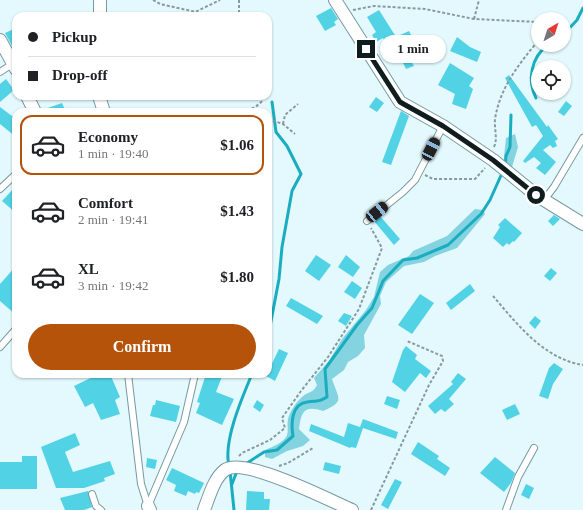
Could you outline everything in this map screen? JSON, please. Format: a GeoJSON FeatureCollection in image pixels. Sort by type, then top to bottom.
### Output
{"type":"FeatureCollection","features":[{"type":"Feature","properties":{"kind":"street"},"geometry":{"type":"LineString","coordinates":[[100,0],[100,12]]}},
{"type":"Feature","properties":{"kind":"street"},"geometry":{"type":"LineString","coordinates":[[335,0],[380,73],[400,102],[443,126],[491,158],[544,200],[583,224]]}},
{"type":"Feature","properties":{"kind":"street"},"geometry":{"type":"LineString","coordinates":[[0,40],[12,61]]}},
{"type":"Feature","properties":{"kind":"street"},"geometry":{"type":"LineString","coordinates":[[204,510],[217,479],[226,469],[244,467],[269,474],[352,510]]}},
{"type":"Feature","properties":{"kind":"lane"},"geometry":{"type":"LineString","coordinates":[[0,72],[12,67]]}},
{"type":"Feature","properties":{"kind":"lane"},"geometry":{"type":"LineString","coordinates":[[367,221],[403,192],[419,173],[443,126]]}},
{"type":"Feature","properties":{"kind":"lane"},"geometry":{"type":"LineString","coordinates":[[544,200],[554,187],[583,138]]}},
{"type":"Feature","properties":{"kind":"lane"},"geometry":{"type":"LineString","coordinates":[[0,189],[12,178]]}},
{"type":"Feature","properties":{"kind":"lane"},"geometry":{"type":"LineString","coordinates":[[0,347],[12,334]]}},
{"type":"Feature","properties":{"kind":"lane"},"geometry":{"type":"LineString","coordinates":[[128,378],[141,484],[149,508]]}},
{"type":"Feature","properties":{"kind":"lane"},"geometry":{"type":"LineString","coordinates":[[149,508],[184,422],[194,378]]}},
{"type":"Feature","properties":{"kind":"lane"},"geometry":{"type":"LineString","coordinates":[[506,510],[518,477],[534,448]]}},
{"type":"Feature","properties":{"kind":"lane"},"geometry":{"type":"LineString","coordinates":[[92,494],[96,506],[101,510]]}},
{"type":"Feature","properties":{"kind":"path"},"geometry":{"type":"LineString","coordinates":[[153,0],[160,4],[196,12],[220,0]]}},
{"type":"Feature","properties":{"kind":"path"},"geometry":{"type":"LineString","coordinates":[[239,0],[239,12]]}},
{"type":"Feature","properties":{"kind":"path"},"geometry":{"type":"LineString","coordinates":[[474,19],[479,0]]}},
{"type":"Feature","properties":{"kind":"path"},"geometry":{"type":"LineString","coordinates":[[344,13],[361,7],[374,6],[425,9],[474,19],[531,22]]}},
{"type":"Feature","properties":{"kind":"path"},"geometry":{"type":"LineString","coordinates":[[419,173],[433,179],[475,179],[491,158],[496,142],[495,120],[501,97],[508,80],[519,63],[531,49]]}},
{"type":"Feature","properties":{"kind":"path"},"geometry":{"type":"LineString","coordinates":[[254,108],[257,107],[261,100]]}},
{"type":"Feature","properties":{"kind":"path"},"geometry":{"type":"LineString","coordinates":[[283,124],[285,115],[298,104]]}},
{"type":"Feature","properties":{"kind":"path"},"geometry":{"type":"LineString","coordinates":[[272,121],[283,124],[295,134]]}},
{"type":"Feature","properties":{"kind":"path"},"geometry":{"type":"LineString","coordinates":[[232,468],[234,461],[242,453],[270,440],[285,428],[282,418],[328,357],[359,309],[382,248],[367,221]]}},
{"type":"Feature","properties":{"kind":"path"},"geometry":{"type":"LineString","coordinates":[[493,296],[527,335],[572,363],[583,365]]}},
{"type":"Feature","properties":{"kind":"path"},"geometry":{"type":"LineString","coordinates":[[371,510],[429,385],[443,360],[442,356],[436,352],[407,341]]}},
{"type":"Feature","properties":{"kind":"path"},"geometry":{"type":"LineString","coordinates":[[269,474],[274,468],[288,463],[313,448]]}},
{"type":"Feature","properties":{"kind":"shaded area"},"geometry":{"type":"Polygon","coordinates":[[[515,134],[518,147],[512,167],[505,162],[504,156],[506,138],[515,134]]]}},
{"type":"Feature","properties":{"kind":"shaded area"},"geometry":{"type":"Polygon","coordinates":[[[475,209],[483,210],[485,214],[457,248],[435,256],[424,262],[404,266],[386,282],[380,296],[381,304],[364,335],[365,348],[358,356],[348,362],[344,370],[332,379],[338,395],[338,401],[330,408],[323,411],[308,409],[301,418],[299,429],[310,440],[303,446],[287,451],[272,459],[265,457],[265,450],[276,445],[287,436],[289,416],[294,406],[303,396],[315,389],[317,385],[314,378],[329,361],[342,339],[366,310],[374,297],[380,272],[388,265],[409,256],[413,251],[447,236],[475,209]]]}},
{"type":"Feature","properties":{"kind":"building"},"geometry":{"type":"Polygon","coordinates":[[[331,8],[338,19],[334,22],[336,25],[325,31],[316,16],[331,8]]]}},
{"type":"Feature","properties":{"kind":"building"},"geometry":{"type":"Polygon","coordinates":[[[379,10],[398,40],[387,45],[383,38],[376,42],[372,35],[376,32],[367,17],[379,10]]]}},
{"type":"Feature","properties":{"kind":"building"},"geometry":{"type":"Polygon","coordinates":[[[12,30],[12,46],[5,33],[12,30]]]}},
{"type":"Feature","properties":{"kind":"building"},"geometry":{"type":"Polygon","coordinates":[[[409,31],[416,44],[405,50],[398,36],[409,31]]]}},
{"type":"Feature","properties":{"kind":"building"},"geometry":{"type":"Polygon","coordinates":[[[457,37],[470,47],[481,52],[477,62],[450,51],[457,37]]]}},
{"type":"Feature","properties":{"kind":"building"},"geometry":{"type":"Polygon","coordinates":[[[410,59],[414,66],[406,69],[403,63],[410,59]]]}},
{"type":"Feature","properties":{"kind":"building"},"geometry":{"type":"Polygon","coordinates":[[[450,63],[474,78],[469,86],[473,89],[466,109],[452,104],[455,94],[438,85],[450,63]]]}},
{"type":"Feature","properties":{"kind":"building"},"geometry":{"type":"Polygon","coordinates":[[[509,75],[547,127],[548,125],[558,139],[555,141],[557,146],[553,148],[550,145],[543,150],[556,162],[545,175],[536,168],[541,163],[534,157],[525,163],[523,161],[543,136],[536,125],[532,127],[505,78],[509,75]]]}},
{"type":"Feature","properties":{"kind":"building"},"geometry":{"type":"Polygon","coordinates":[[[6,79],[12,87],[12,92],[0,102],[0,84],[6,79]]]}},
{"type":"Feature","properties":{"kind":"building"},"geometry":{"type":"Polygon","coordinates":[[[376,97],[384,103],[377,112],[369,107],[376,97]]]}},
{"type":"Feature","properties":{"kind":"building"},"geometry":{"type":"Polygon","coordinates":[[[566,101],[572,106],[564,116],[558,112],[566,101]]]}},
{"type":"Feature","properties":{"kind":"building"},"geometry":{"type":"Polygon","coordinates":[[[62,103],[64,108],[48,108],[62,103]]]}},
{"type":"Feature","properties":{"kind":"building"},"geometry":{"type":"Polygon","coordinates":[[[0,107],[12,116],[12,134],[0,124],[0,107]]]}},
{"type":"Feature","properties":{"kind":"building"},"geometry":{"type":"Polygon","coordinates":[[[401,111],[409,116],[391,165],[382,162],[401,111]]]}},
{"type":"Feature","properties":{"kind":"building"},"geometry":{"type":"Polygon","coordinates":[[[12,190],[12,210],[2,201],[12,190]]]}},
{"type":"Feature","properties":{"kind":"building"},"geometry":{"type":"Polygon","coordinates":[[[554,215],[560,219],[553,226],[548,221],[554,215]]]}},
{"type":"Feature","properties":{"kind":"building"},"geometry":{"type":"Polygon","coordinates":[[[380,216],[400,239],[394,245],[374,221],[380,216]]]}},
{"type":"Feature","properties":{"kind":"building"},"geometry":{"type":"Polygon","coordinates":[[[505,218],[522,233],[514,242],[513,241],[509,245],[507,243],[503,247],[493,238],[500,227],[498,225],[505,218]]]}},
{"type":"Feature","properties":{"kind":"building"},"geometry":{"type":"Polygon","coordinates":[[[316,255],[331,265],[319,281],[305,271],[316,255]]]}},
{"type":"Feature","properties":{"kind":"building"},"geometry":{"type":"Polygon","coordinates":[[[346,255],[360,267],[353,277],[338,267],[346,255]]]}},
{"type":"Feature","properties":{"kind":"building"},"geometry":{"type":"Polygon","coordinates":[[[551,268],[557,273],[550,281],[544,276],[551,268]]]}},
{"type":"Feature","properties":{"kind":"building"},"geometry":{"type":"Polygon","coordinates":[[[12,270],[12,312],[0,301],[0,284],[12,270]]]}},
{"type":"Feature","properties":{"kind":"building"},"geometry":{"type":"Polygon","coordinates":[[[352,281],[362,288],[355,299],[344,292],[352,281]]]}},
{"type":"Feature","properties":{"kind":"building"},"geometry":{"type":"Polygon","coordinates":[[[470,284],[475,291],[451,310],[446,303],[470,284]]]}},
{"type":"Feature","properties":{"kind":"building"},"geometry":{"type":"Polygon","coordinates":[[[420,294],[434,303],[412,334],[398,325],[420,294]]]}},
{"type":"Feature","properties":{"kind":"building"},"geometry":{"type":"Polygon","coordinates":[[[291,298],[323,316],[317,324],[286,306],[291,298]]]}},
{"type":"Feature","properties":{"kind":"building"},"geometry":{"type":"Polygon","coordinates":[[[344,313],[352,316],[346,326],[338,321],[344,313]]]}},
{"type":"Feature","properties":{"kind":"building"},"geometry":{"type":"Polygon","coordinates":[[[535,316],[541,321],[535,329],[529,323],[535,316]]]}},
{"type":"Feature","properties":{"kind":"building"},"geometry":{"type":"Polygon","coordinates":[[[406,346],[417,355],[415,359],[431,371],[426,378],[420,373],[405,392],[392,382],[403,350],[406,346]]]}},
{"type":"Feature","properties":{"kind":"building"},"geometry":{"type":"Polygon","coordinates":[[[279,349],[288,353],[275,381],[270,378],[272,378],[272,364],[279,349]]]}},
{"type":"Feature","properties":{"kind":"building"},"geometry":{"type":"Polygon","coordinates":[[[554,363],[563,369],[553,384],[548,399],[539,396],[549,368],[554,363]]]}},
{"type":"Feature","properties":{"kind":"building"},"geometry":{"type":"Polygon","coordinates":[[[458,373],[466,379],[449,399],[454,404],[445,412],[441,409],[435,414],[428,406],[453,384],[451,382],[458,373]]]}},
{"type":"Feature","properties":{"kind":"building"},"geometry":{"type":"Polygon","coordinates":[[[91,378],[112,378],[120,397],[115,400],[120,414],[101,420],[93,403],[85,407],[74,386],[91,378]]]}},
{"type":"Feature","properties":{"kind":"building"},"geometry":{"type":"Polygon","coordinates":[[[205,378],[221,378],[216,392],[234,399],[222,425],[196,413],[200,403],[197,402],[205,378]]]}},
{"type":"Feature","properties":{"kind":"building"},"geometry":{"type":"Polygon","coordinates":[[[387,396],[400,400],[397,409],[384,404],[387,396]]]}},
{"type":"Feature","properties":{"kind":"building"},"geometry":{"type":"Polygon","coordinates":[[[156,400],[180,406],[176,422],[150,416],[156,400]]]}},
{"type":"Feature","properties":{"kind":"building"},"geometry":{"type":"Polygon","coordinates":[[[257,400],[264,405],[260,412],[253,407],[257,400]]]}},
{"type":"Feature","properties":{"kind":"building"},"geometry":{"type":"Polygon","coordinates":[[[515,404],[520,414],[507,420],[502,410],[515,404]]]}},
{"type":"Feature","properties":{"kind":"building"},"geometry":{"type":"Polygon","coordinates":[[[363,419],[398,432],[396,439],[363,428],[356,448],[350,448],[309,431],[311,424],[344,437],[348,423],[360,427],[363,419]]]}},
{"type":"Feature","properties":{"kind":"building"},"geometry":{"type":"Polygon","coordinates":[[[75,433],[80,445],[65,452],[73,472],[110,461],[115,474],[104,478],[105,481],[84,488],[56,488],[41,447],[75,433]]]}},
{"type":"Feature","properties":{"kind":"building"},"geometry":{"type":"Polygon","coordinates":[[[418,442],[439,456],[437,459],[450,468],[445,476],[411,454],[418,442]]]}},
{"type":"Feature","properties":{"kind":"building"},"geometry":{"type":"Polygon","coordinates":[[[22,456],[37,456],[37,489],[0,489],[0,462],[22,462],[22,456]]]}},
{"type":"Feature","properties":{"kind":"building"},"geometry":{"type":"Polygon","coordinates":[[[495,457],[515,473],[511,483],[504,492],[480,473],[495,457]]]}},
{"type":"Feature","properties":{"kind":"building"},"geometry":{"type":"Polygon","coordinates":[[[147,458],[157,460],[155,469],[146,467],[147,458]]]}},
{"type":"Feature","properties":{"kind":"building"},"geometry":{"type":"Polygon","coordinates":[[[325,462],[341,466],[339,474],[323,470],[325,462]]]}},
{"type":"Feature","properties":{"kind":"building"},"geometry":{"type":"Polygon","coordinates":[[[172,468],[204,483],[199,493],[196,492],[195,494],[188,491],[186,496],[174,491],[176,485],[166,480],[172,468]]]}},
{"type":"Feature","properties":{"kind":"building"},"geometry":{"type":"Polygon","coordinates":[[[395,479],[402,482],[388,509],[381,505],[395,479]]]}},
{"type":"Feature","properties":{"kind":"building"},"geometry":{"type":"Polygon","coordinates":[[[526,484],[534,488],[529,499],[521,495],[526,484]]]}},
{"type":"Feature","properties":{"kind":"building"},"geometry":{"type":"Polygon","coordinates":[[[88,491],[92,507],[84,510],[65,510],[60,498],[88,491]]]}},
{"type":"Feature","properties":{"kind":"building"},"geometry":{"type":"Polygon","coordinates":[[[247,491],[264,492],[264,499],[270,499],[269,510],[246,510],[247,491]]]}},
{"type":"Feature","properties":{"kind":"waterway"},"geometry":{"type":"LineString","coordinates":[[571,26],[577,20],[583,8]]}},
{"type":"Feature","properties":{"kind":"waterway"},"geometry":{"type":"LineString","coordinates":[[535,60],[541,52]]}},
{"type":"Feature","properties":{"kind":"waterway"},"geometry":{"type":"LineString","coordinates":[[272,102],[276,132],[287,146],[301,174],[292,191],[272,316]]}},
{"type":"Feature","properties":{"kind":"waterway"},"geometry":{"type":"LineString","coordinates":[[505,166],[506,156],[510,147],[511,115]]}},
{"type":"Feature","properties":{"kind":"waterway"},"geometry":{"type":"LineString","coordinates":[[244,465],[264,452],[277,450],[293,436],[292,420],[295,410],[302,404],[319,401],[327,397],[325,369],[357,325],[372,308],[383,281],[403,260],[417,258],[448,245],[481,214],[490,200],[503,171]]}},
{"type":"Feature","properties":{"kind":"waterway"},"geometry":{"type":"LineString","coordinates":[[229,466],[228,456],[231,432],[234,420],[250,378]]}},
{"type":"Feature","properties":{"kind":"waterway"},"geometry":{"type":"LineString","coordinates":[[230,471],[234,510]]}},
{"type":"Feature","properties":{"kind":"waterway"},"geometry":{"type":"LineString","coordinates":[[232,484],[237,471]]}},
{"type":"Feature","properties":{"kind":"route"},"geometry":{"type":"LineString","coordinates":[[366,49],[400,102],[443,126],[493,160],[536,195]]}}]}
